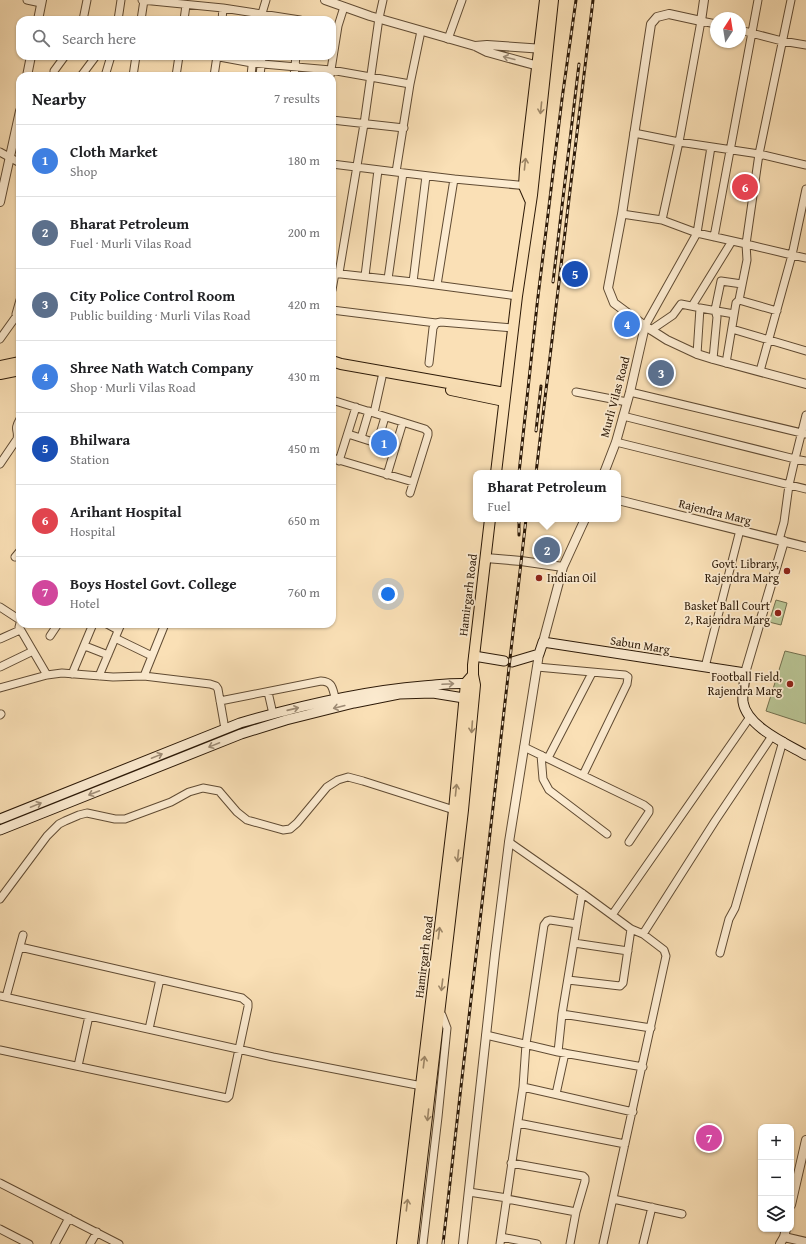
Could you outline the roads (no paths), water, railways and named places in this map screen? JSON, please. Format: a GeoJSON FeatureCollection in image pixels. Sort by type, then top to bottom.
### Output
{"type":"FeatureCollection","features":[{"type":"Feature","properties":{"kind":"main road"},"geometry":{"type":"LineString","coordinates":[[496,470],[530,202],[525,169],[541,66],[545,0]]}},
{"type":"Feature","properties":{"kind":"main road"},"geometry":{"type":"LineString","coordinates":[[543,49],[553,0]]}},
{"type":"Feature","properties":{"kind":"main road"},"geometry":{"type":"LineString","coordinates":[[336,362],[505,397]]}},
{"type":"Feature","properties":{"kind":"main road"},"geometry":{"type":"LineString","coordinates":[[0,366],[16,363]]}},
{"type":"Feature","properties":{"kind":"main road"},"geometry":{"type":"LineString","coordinates":[[336,366],[382,377],[505,397]]}},
{"type":"Feature","properties":{"kind":"main road"},"geometry":{"type":"LineString","coordinates":[[0,374],[16,371]]}},
{"type":"Feature","properties":{"kind":"main road","name":"Hamirgarh Road"},"geometry":{"type":"LineString","coordinates":[[412,1244],[454,810],[473,674],[490,522]]}},
{"type":"Feature","properties":{"kind":"main road"},"geometry":{"type":"LineString","coordinates":[[474,656],[508,662],[540,654],[543,642]]}},
{"type":"Feature","properties":{"kind":"main road","name":"Sabun Marg"},"geometry":{"type":"LineString","coordinates":[[543,642],[745,673]]}},
{"type":"Feature","properties":{"kind":"main road"},"geometry":{"type":"LineString","coordinates":[[745,673],[743,702],[750,716],[772,736],[783,741],[806,756]]}},
{"type":"Feature","properties":{"kind":"main road"},"geometry":{"type":"LineString","coordinates":[[0,819],[240,723],[272,714],[372,692],[412,687],[471,684]]}},
{"type":"Feature","properties":{"kind":"main road"},"geometry":{"type":"LineString","coordinates":[[0,830],[241,734],[286,720],[354,703],[399,694],[433,693],[469,699]]}},
{"type":"Feature","properties":{"kind":"main road","name":"Hamirgarh Road"},"geometry":{"type":"LineString","coordinates":[[402,1244],[422,1086],[463,810],[469,699]]}},
{"type":"Feature","properties":{"kind":"street"},"geometry":{"type":"LineString","coordinates":[[27,0],[42,2],[39,16]]}},
{"type":"Feature","properties":{"kind":"street"},"geometry":{"type":"LineString","coordinates":[[84,16],[87,0]]}},
{"type":"Feature","properties":{"kind":"street"},"geometry":{"type":"LineString","coordinates":[[119,16],[121,0]]}},
{"type":"Feature","properties":{"kind":"street"},"geometry":{"type":"LineString","coordinates":[[141,16],[143,0],[177,2],[186,5],[223,8],[263,15],[266,0]]}},
{"type":"Feature","properties":{"kind":"street"},"geometry":{"type":"LineString","coordinates":[[325,0],[421,31],[475,46],[487,52],[541,66]]}},
{"type":"Feature","properties":{"kind":"street"},"geometry":{"type":"LineString","coordinates":[[336,268],[357,167],[383,0]]}},
{"type":"Feature","properties":{"kind":"street"},"geometry":{"type":"LineString","coordinates":[[448,39],[462,0]]}},
{"type":"Feature","properties":{"kind":"street"},"geometry":{"type":"LineString","coordinates":[[662,220],[679,142],[704,0]]}},
{"type":"Feature","properties":{"kind":"street"},"geometry":{"type":"LineString","coordinates":[[714,237],[758,0]]}},
{"type":"Feature","properties":{"kind":"street"},"geometry":{"type":"LineString","coordinates":[[726,363],[736,303],[739,300],[747,260],[746,244],[759,154],[791,0]]}},
{"type":"Feature","properties":{"kind":"street"},"geometry":{"type":"LineString","coordinates":[[185,16],[186,5]]}},
{"type":"Feature","properties":{"kind":"street"},"geometry":{"type":"LineString","coordinates":[[336,24],[344,7]]}},
{"type":"Feature","properties":{"kind":"street"},"geometry":{"type":"LineString","coordinates":[[222,16],[223,8]]}},
{"type":"Feature","properties":{"kind":"street"},"geometry":{"type":"LineString","coordinates":[[710,23],[669,14],[657,17],[651,24],[622,214],[608,288],[614,303],[648,328],[668,340],[698,354],[713,359],[806,384]]}},
{"type":"Feature","properties":{"kind":"street"},"geometry":{"type":"LineString","coordinates":[[388,279],[404,128],[410,84],[421,31]]}},
{"type":"Feature","properties":{"kind":"street"},"geometry":{"type":"LineString","coordinates":[[746,32],[806,45]]}},
{"type":"Feature","properties":{"kind":"street"},"geometry":{"type":"LineString","coordinates":[[475,46],[487,45],[543,49]]}},
{"type":"Feature","properties":{"kind":"street"},"geometry":{"type":"LineString","coordinates":[[28,72],[30,60]]}},
{"type":"Feature","properties":{"kind":"street"},"geometry":{"type":"LineString","coordinates":[[54,72],[62,60]]}},
{"type":"Feature","properties":{"kind":"street"},"geometry":{"type":"LineString","coordinates":[[84,72],[93,60]]}},
{"type":"Feature","properties":{"kind":"street"},"geometry":{"type":"LineString","coordinates":[[106,72],[110,60]]}},
{"type":"Feature","properties":{"kind":"street"},"geometry":{"type":"LineString","coordinates":[[134,72],[135,60]]}},
{"type":"Feature","properties":{"kind":"street"},"geometry":{"type":"LineString","coordinates":[[177,72],[178,60]]}},
{"type":"Feature","properties":{"kind":"street"},"geometry":{"type":"LineString","coordinates":[[214,72],[216,60]]}},
{"type":"Feature","properties":{"kind":"street"},"geometry":{"type":"LineString","coordinates":[[252,72],[253,60],[261,64],[295,67],[325,72]]}},
{"type":"Feature","properties":{"kind":"street"},"geometry":{"type":"LineString","coordinates":[[260,72],[262,60]]}},
{"type":"Feature","properties":{"kind":"street"},"geometry":{"type":"LineString","coordinates":[[294,72],[296,60]]}},
{"type":"Feature","properties":{"kind":"street"},"geometry":{"type":"LineString","coordinates":[[331,72],[332,60]]}},
{"type":"Feature","properties":{"kind":"street"},"geometry":{"type":"LineString","coordinates":[[336,74],[370,77],[410,84]]}},
{"type":"Feature","properties":{"kind":"street"},"geometry":{"type":"LineString","coordinates":[[336,120],[404,128]]}},
{"type":"Feature","properties":{"kind":"street"},"geometry":{"type":"LineString","coordinates":[[0,202],[16,130]]}},
{"type":"Feature","properties":{"kind":"street"},"geometry":{"type":"LineString","coordinates":[[634,133],[679,142],[759,154],[806,165]]}},
{"type":"Feature","properties":{"kind":"street"},"geometry":{"type":"LineString","coordinates":[[648,328],[697,232],[711,147]]}},
{"type":"Feature","properties":{"kind":"street"},"geometry":{"type":"LineString","coordinates":[[0,152],[16,161]]}},
{"type":"Feature","properties":{"kind":"street"},"geometry":{"type":"LineString","coordinates":[[336,164],[426,176],[528,186]]}},
{"type":"Feature","properties":{"kind":"street"},"geometry":{"type":"LineString","coordinates":[[365,276],[378,170]]}},
{"type":"Feature","properties":{"kind":"street"},"geometry":{"type":"LineString","coordinates":[[413,282],[426,176]]}},
{"type":"Feature","properties":{"kind":"street"},"geometry":{"type":"LineString","coordinates":[[437,285],[454,179]]}},
{"type":"Feature","properties":{"kind":"street"},"geometry":{"type":"LineString","coordinates":[[760,372],[792,255],[806,189]]}},
{"type":"Feature","properties":{"kind":"street"},"geometry":{"type":"LineString","coordinates":[[622,214],[662,220],[714,237],[806,258]]}},
{"type":"Feature","properties":{"kind":"street"},"geometry":{"type":"LineString","coordinates":[[692,306],[732,241]]}},
{"type":"Feature","properties":{"kind":"street"},"geometry":{"type":"LineString","coordinates":[[336,273],[517,296]]}},
{"type":"Feature","properties":{"kind":"street"},"geometry":{"type":"LineString","coordinates":[[713,359],[717,317],[715,310],[721,281],[742,284]]}},
{"type":"Feature","properties":{"kind":"street"},"geometry":{"type":"LineString","coordinates":[[739,300],[777,311]]}},
{"type":"Feature","properties":{"kind":"street"},"geometry":{"type":"LineString","coordinates":[[648,328],[673,315],[681,304],[734,314]]}},
{"type":"Feature","properties":{"kind":"street"},"geometry":{"type":"LineString","coordinates":[[698,354],[700,308]]}},
{"type":"Feature","properties":{"kind":"street"},"geometry":{"type":"LineString","coordinates":[[336,310],[436,323],[441,322],[513,328]]}},
{"type":"Feature","properties":{"kind":"street"},"geometry":{"type":"LineString","coordinates":[[14,318],[16,312]]}},
{"type":"Feature","properties":{"kind":"street"},"geometry":{"type":"LineString","coordinates":[[0,339],[16,316]]}},
{"type":"Feature","properties":{"kind":"street"},"geometry":{"type":"LineString","coordinates":[[428,363],[433,328],[436,323]]}},
{"type":"Feature","properties":{"kind":"street","name":"Murli Vilas Road"},"geometry":{"type":"LineString","coordinates":[[605,470],[616,442],[648,328]]}},
{"type":"Feature","properties":{"kind":"street"},"geometry":{"type":"LineString","coordinates":[[732,329],[806,351]]}},
{"type":"Feature","properties":{"kind":"street"},"geometry":{"type":"LineString","coordinates":[[361,438],[372,412],[382,377]]}},
{"type":"Feature","properties":{"kind":"street"},"geometry":{"type":"LineString","coordinates":[[576,392],[627,402]]}},
{"type":"Feature","properties":{"kind":"street"},"geometry":{"type":"LineString","coordinates":[[630,392],[804,434]]}},
{"type":"Feature","properties":{"kind":"street"},"geometry":{"type":"LineString","coordinates":[[336,401],[425,429],[428,432],[410,493]]}},
{"type":"Feature","properties":{"kind":"street"},"geometry":{"type":"LineString","coordinates":[[356,407],[348,434],[336,459],[413,482]]}},
{"type":"Feature","properties":{"kind":"street"},"geometry":{"type":"LineString","coordinates":[[623,416],[806,461]]}},
{"type":"Feature","properties":{"kind":"street"},"geometry":{"type":"LineString","coordinates":[[745,673],[781,540],[789,485],[795,459],[804,434],[806,416]]}},
{"type":"Feature","properties":{"kind":"street"},"geometry":{"type":"LineString","coordinates":[[377,444],[385,417]]}},
{"type":"Feature","properties":{"kind":"street"},"geometry":{"type":"LineString","coordinates":[[387,474],[403,422]]}},
{"type":"Feature","properties":{"kind":"street"},"geometry":{"type":"LineString","coordinates":[[348,434],[395,449]]}},
{"type":"Feature","properties":{"kind":"street"},"geometry":{"type":"LineString","coordinates":[[0,464],[16,440]]}},
{"type":"Feature","properties":{"kind":"street"},"geometry":{"type":"LineString","coordinates":[[616,442],[806,489]]}},
{"type":"Feature","properties":{"kind":"street","name":"Rajendra Marg"},"geometry":{"type":"LineString","coordinates":[[621,501],[806,547]]}},
{"type":"Feature","properties":{"kind":"street"},"geometry":{"type":"LineString","coordinates":[[543,642],[563,567],[584,522]]}},
{"type":"Feature","properties":{"kind":"street"},"geometry":{"type":"LineString","coordinates":[[705,667],[740,530]]}},
{"type":"Feature","properties":{"kind":"street"},"geometry":{"type":"LineString","coordinates":[[486,558],[563,567]]}},
{"type":"Feature","properties":{"kind":"street"},"geometry":{"type":"LineString","coordinates":[[0,607],[16,621]]}},
{"type":"Feature","properties":{"kind":"street"},"geometry":{"type":"LineString","coordinates":[[0,639],[16,627]]}},
{"type":"Feature","properties":{"kind":"street"},"geometry":{"type":"LineString","coordinates":[[22,628],[47,675]]}},
{"type":"Feature","properties":{"kind":"street"},"geometry":{"type":"LineString","coordinates":[[50,636],[55,628]]}},
{"type":"Feature","properties":{"kind":"street"},"geometry":{"type":"LineString","coordinates":[[72,674],[92,628]]}},
{"type":"Feature","properties":{"kind":"street"},"geometry":{"type":"LineString","coordinates":[[99,676],[120,628]]}},
{"type":"Feature","properties":{"kind":"street"},"geometry":{"type":"LineString","coordinates":[[144,676],[162,628]]}},
{"type":"Feature","properties":{"kind":"street"},"geometry":{"type":"LineString","coordinates":[[115,638],[152,656]]}},
{"type":"Feature","properties":{"kind":"street"},"geometry":{"type":"LineString","coordinates":[[85,646],[108,655]]}},
{"type":"Feature","properties":{"kind":"street"},"geometry":{"type":"LineString","coordinates":[[1,665],[33,651]]}},
{"type":"Feature","properties":{"kind":"street"},"geometry":{"type":"LineString","coordinates":[[463,1244],[509,842],[540,654]]}},
{"type":"Feature","properties":{"kind":"street"},"geometry":{"type":"LineString","coordinates":[[537,668],[625,675],[628,677],[627,684],[583,775]]}},
{"type":"Feature","properties":{"kind":"street"},"geometry":{"type":"LineString","coordinates":[[0,688],[47,675],[62,673],[99,676],[144,676],[216,686],[218,689],[225,729]]}},
{"type":"Feature","properties":{"kind":"street"},"geometry":{"type":"LineString","coordinates":[[548,758],[592,673]]}},
{"type":"Feature","properties":{"kind":"street"},"geometry":{"type":"LineString","coordinates":[[220,701],[321,681],[328,681],[331,684],[336,700]]}},
{"type":"Feature","properties":{"kind":"street"},"geometry":{"type":"LineString","coordinates":[[268,692],[272,714]]}},
{"type":"Feature","properties":{"kind":"street"},"geometry":{"type":"LineString","coordinates":[[612,915],[750,716]]}},
{"type":"Feature","properties":{"kind":"street"},"geometry":{"type":"LineString","coordinates":[[643,934],[711,827],[772,736]]}},
{"type":"Feature","properties":{"kind":"street"},"geometry":{"type":"LineString","coordinates":[[720,953],[783,741]]}},
{"type":"Feature","properties":{"kind":"street"},"geometry":{"type":"LineString","coordinates":[[524,746],[644,805],[650,812],[628,842]]}},
{"type":"Feature","properties":{"kind":"street"},"geometry":{"type":"LineString","coordinates":[[541,755],[543,779],[549,790],[607,834]]}},
{"type":"Feature","properties":{"kind":"street"},"geometry":{"type":"LineString","coordinates":[[0,899],[47,836],[59,824],[87,813],[115,819],[125,819],[171,802],[189,792],[203,788],[223,793],[237,812],[247,820],[283,830],[290,829],[297,823],[327,787],[338,780],[348,777],[454,810]]}},
{"type":"Feature","properties":{"kind":"street"},"geometry":{"type":"LineString","coordinates":[[509,842],[631,929],[643,934],[664,950],[666,958],[603,1244]]}},
{"type":"Feature","properties":{"kind":"street"},"geometry":{"type":"LineString","coordinates":[[556,1094],[561,1052],[562,1014],[582,893]]}},
{"type":"Feature","properties":{"kind":"street"},"geometry":{"type":"LineString","coordinates":[[537,1244],[501,1240],[523,1087],[526,1044],[544,926],[547,921],[550,920],[577,924]]}},
{"type":"Feature","properties":{"kind":"street"},"geometry":{"type":"LineString","coordinates":[[568,980],[620,986],[625,980],[631,929]]}},
{"type":"Feature","properties":{"kind":"street"},"geometry":{"type":"LineString","coordinates":[[23,935],[3,997],[240,1050],[422,1086]]}},
{"type":"Feature","properties":{"kind":"street"},"geometry":{"type":"LineString","coordinates":[[574,943],[628,950]]}},
{"type":"Feature","properties":{"kind":"street"},"geometry":{"type":"LineString","coordinates":[[0,1050],[227,1098],[229,1096],[240,1050],[248,1008],[248,1003],[246,1000],[160,978],[20,947]]}},
{"type":"Feature","properties":{"kind":"street"},"geometry":{"type":"LineString","coordinates":[[149,1029],[160,978]]}},
{"type":"Feature","properties":{"kind":"street"},"geometry":{"type":"LineString","coordinates":[[423,1244],[447,1028],[444,1020],[434,1013]]}},
{"type":"Feature","properties":{"kind":"street"},"geometry":{"type":"LineString","coordinates":[[562,1014],[651,1028]]}},
{"type":"Feature","properties":{"kind":"street"},"geometry":{"type":"LineString","coordinates":[[78,1066],[89,1016]]}},
{"type":"Feature","properties":{"kind":"street"},"geometry":{"type":"LineString","coordinates":[[486,1035],[561,1052],[643,1067]]}},
{"type":"Feature","properties":{"kind":"street"},"geometry":{"type":"LineString","coordinates":[[523,1087],[633,1112]]}},
{"type":"Feature","properties":{"kind":"street"},"geometry":{"type":"LineString","coordinates":[[518,1123],[625,1144]]}},
{"type":"Feature","properties":{"kind":"street"},"geometry":{"type":"LineString","coordinates":[[793,1196],[806,1140]]}},
{"type":"Feature","properties":{"kind":"street"},"geometry":{"type":"LineString","coordinates":[[511,1163],[583,1176],[585,1178],[576,1212],[570,1244]]}},
{"type":"Feature","properties":{"kind":"street"},"geometry":{"type":"LineString","coordinates":[[0,1183],[119,1244]]}},
{"type":"Feature","properties":{"kind":"street"},"geometry":{"type":"LineString","coordinates":[[469,1192],[576,1212]]}},
{"type":"Feature","properties":{"kind":"street"},"geometry":{"type":"LineString","coordinates":[[613,1199],[682,1214]]}},
{"type":"Feature","properties":{"kind":"street"},"geometry":{"type":"LineString","coordinates":[[643,1244],[652,1207]]}},
{"type":"Feature","properties":{"kind":"street"},"geometry":{"type":"LineString","coordinates":[[55,1244],[69,1218]]}},
{"type":"Feature","properties":{"kind":"street"},"geometry":{"type":"LineString","coordinates":[[0,1229],[29,1244]]}},
{"type":"Feature","properties":{"kind":"street"},"geometry":{"type":"LineString","coordinates":[[90,1244],[97,1232]]}},
{"type":"Feature","properties":{"kind":"street"},"geometry":{"type":"LineString","coordinates":[[783,1237],[806,1242]]}},
{"type":"Feature","properties":{"kind":"railway"},"geometry":{"type":"LineString","coordinates":[[519,470],[537,305],[562,99],[576,0]]}},
{"type":"Feature","properties":{"kind":"railway"},"geometry":{"type":"LineString","coordinates":[[536,470],[593,0]]}},
{"type":"Feature","properties":{"kind":"railway"},"geometry":{"type":"LineString","coordinates":[[553,282],[579,64]]}},
{"type":"Feature","properties":{"kind":"railway"},"geometry":{"type":"LineString","coordinates":[[536,431],[541,386]]}},
{"type":"Feature","properties":{"kind":"railway"},"geometry":{"type":"LineString","coordinates":[[519,522],[519,535]]}},
{"type":"Feature","properties":{"kind":"railway"},"geometry":{"type":"LineString","coordinates":[[443,1244],[526,522]]}},
{"type":"Feature","properties":{"kind":"place","name":"Arihant Hospital"},"geometry":{"type":"Point","coordinates":[745,187]}},
{"type":"Feature","properties":{"kind":"place","name":"Bhilwara"},"geometry":{"type":"Point","coordinates":[575,274]}},
{"type":"Feature","properties":{"kind":"place","name":"Shree Nath Watch Company"},"geometry":{"type":"Point","coordinates":[627,324]}},
{"type":"Feature","properties":{"kind":"place","name":"City Police Control Room"},"geometry":{"type":"Point","coordinates":[661,373]}},
{"type":"Feature","properties":{"kind":"place","name":"Cloth Market"},"geometry":{"type":"Point","coordinates":[384,443]}},
{"type":"Feature","properties":{"kind":"place","name":"Bharat Petroleum"},"geometry":{"type":"Point","coordinates":[547,550]}},
{"type":"Feature","properties":{"kind":"place","name":"Govt. Library, Rajendra Marg"},"geometry":{"type":"Point","coordinates":[787,571]}},
{"type":"Feature","properties":{"kind":"place","name":"Indian Oil"},"geometry":{"type":"Point","coordinates":[539,578]}},
{"type":"Feature","properties":{"kind":"place","name":"Basket Ball Court 2, Rajendra Marg"},"geometry":{"type":"Point","coordinates":[778,613]}},
{"type":"Feature","properties":{"kind":"place","name":"Football Field, Rajendra Marg"},"geometry":{"type":"Point","coordinates":[790,684]}},
{"type":"Feature","properties":{"kind":"place","name":"Boys Hostel Govt. College"},"geometry":{"type":"Point","coordinates":[709,1138]}}]}
